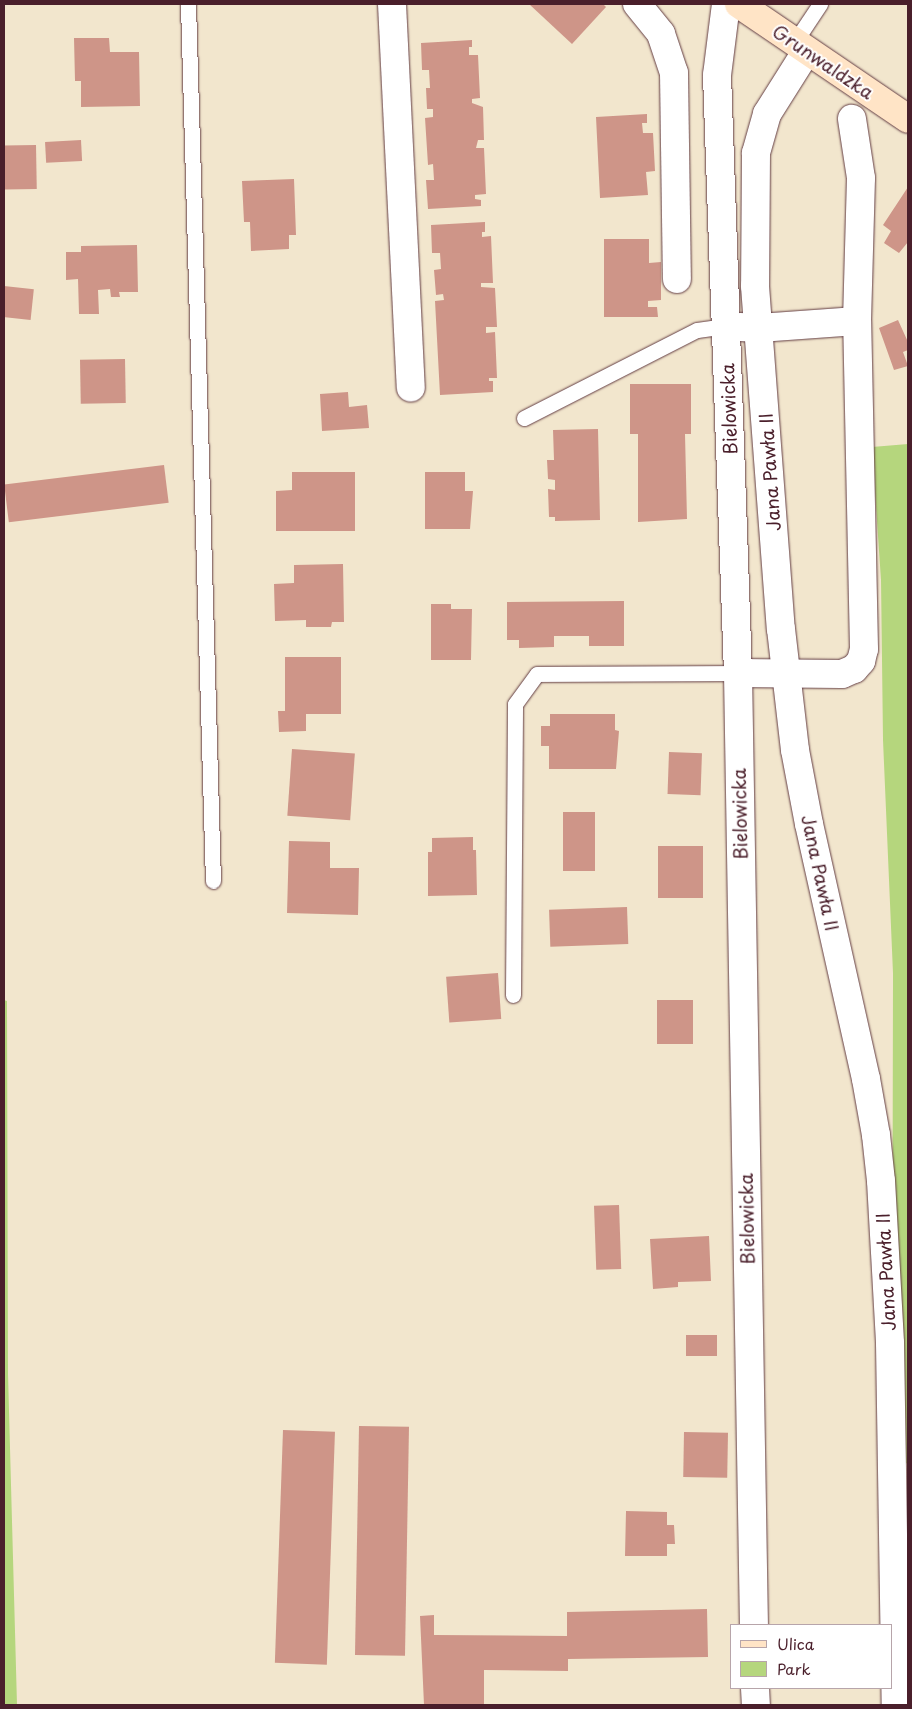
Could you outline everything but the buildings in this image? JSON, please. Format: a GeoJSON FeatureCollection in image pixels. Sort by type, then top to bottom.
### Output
{"type":"FeatureCollection","features":[{"type":"Feature","properties":{"kind":"street"},"geometry":{"type":"LineString","coordinates":[[392,4],[411,388]]}},
{"type":"Feature","properties":{"kind":"street"},"geometry":{"type":"LineString","coordinates":[[636,4],[661,34],[674,73],[677,279]]}},
{"type":"Feature","properties":{"kind":"street","name":"Bielowicka"},"geometry":{"type":"LineString","coordinates":[[726,4],[717,75],[738,673],[754,1624]]}},
{"type":"Feature","properties":{"kind":"street","name":"Grunwaldzka"},"geometry":{"type":"LineString","coordinates":[[739,4],[908,119]]}},
{"type":"Feature","properties":{"kind":"street","name":"Jana Pawła II"},"geometry":{"type":"LineString","coordinates":[[800,47],[766,114],[756,153],[756,286],[785,673],[808,824],[866,1079],[876,1135],[886,1244],[900,1526],[896,1705]]}},
{"type":"Feature","properties":{"kind":"street"},"geometry":{"type":"LineString","coordinates":[[738,673],[842,674],[854,669],[861,661],[864,649],[857,321],[861,178],[852,119]]}},
{"type":"Feature","properties":{"kind":"street"},"geometry":{"type":"LineString","coordinates":[[726,326],[759,328],[857,321]]}},
{"type":"Feature","properties":{"kind":"street"},"geometry":{"type":"LineString","coordinates":[[755,1689],[756,1705]]}},
{"type":"Feature","properties":{"kind":"lane"},"geometry":{"type":"LineString","coordinates":[[188,4],[213,881]]}},
{"type":"Feature","properties":{"kind":"lane"},"geometry":{"type":"LineString","coordinates":[[800,47],[820,4]]}},
{"type":"Feature","properties":{"kind":"lane"},"geometry":{"type":"LineString","coordinates":[[524,418],[696,330],[726,326]]}},
{"type":"Feature","properties":{"kind":"lane"},"geometry":{"type":"LineString","coordinates":[[513,995],[515,704],[537,674],[738,673]]}},
{"type":"Feature","properties":{"kind":"green space"},"geometry":{"type":"Polygon","coordinates":[[[908,444],[908,1464],[892,1456],[893,973],[883,740],[881,580],[872,447],[908,444]]]}},
{"type":"Feature","properties":{"kind":"green space"},"geometry":{"type":"Polygon","coordinates":[[[4,1000],[7,1001],[8,1374],[17,1705],[4,1705],[4,1000]]]}}]}
